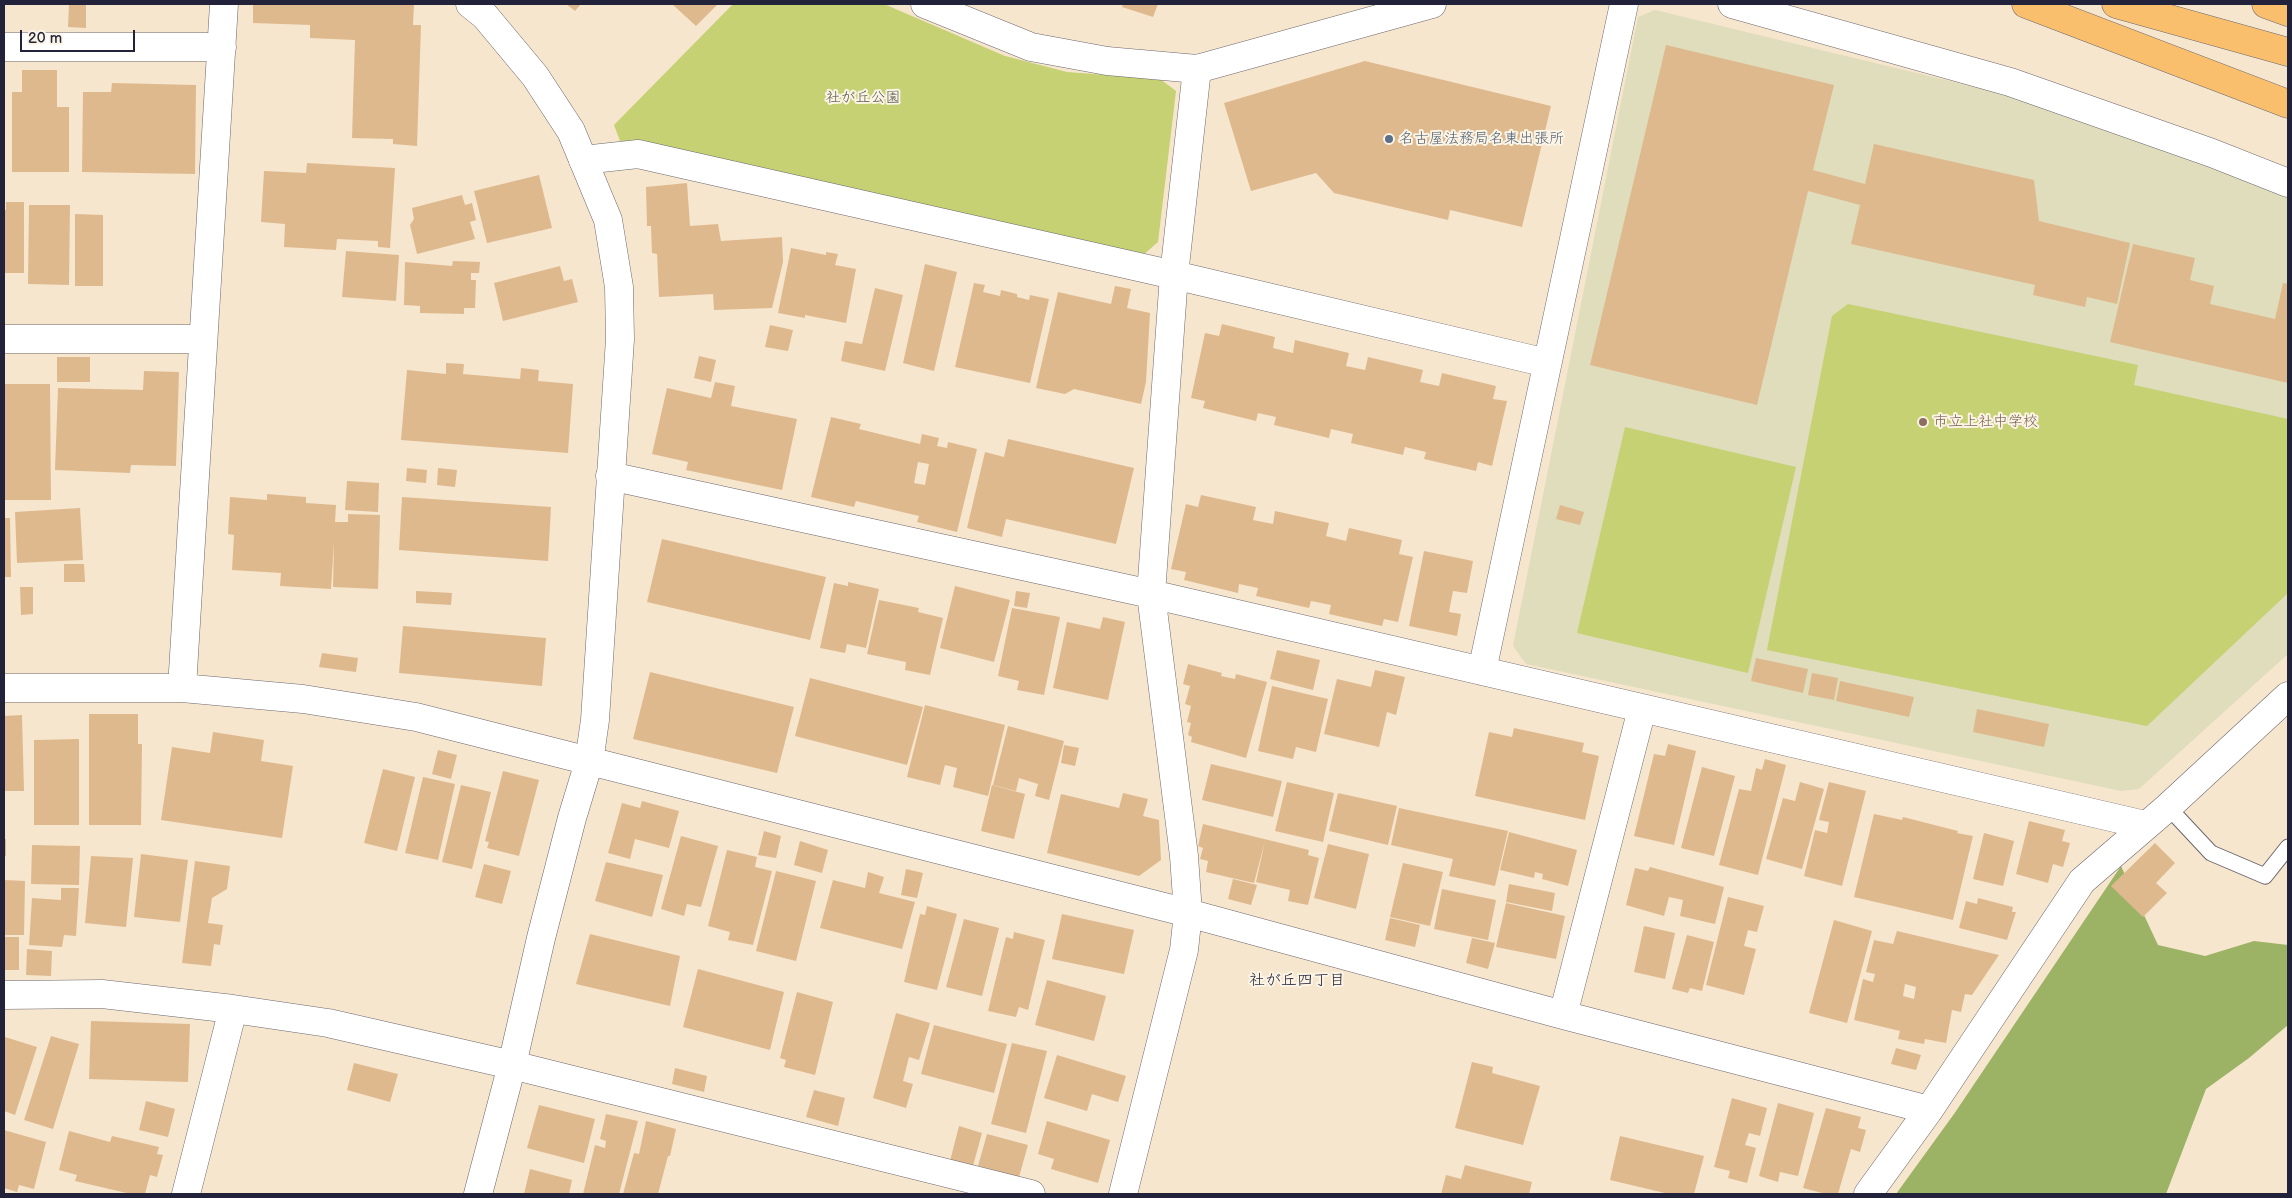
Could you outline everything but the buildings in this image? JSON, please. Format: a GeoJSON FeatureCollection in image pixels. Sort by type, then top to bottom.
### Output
{"type":"FeatureCollection","features":[{"type":"Feature","properties":{"kind":"highway"},"geometry":{"type":"LineString","coordinates":[[2026,4],[2288,104]]}},
{"type":"Feature","properties":{"kind":"highway"},"geometry":{"type":"LineString","coordinates":[[2116,4],[2288,52]]}},
{"type":"Feature","properties":{"kind":"highway"},"geometry":{"type":"LineString","coordinates":[[2266,4],[2288,12]]}},
{"type":"Feature","properties":{"kind":"street"},"geometry":{"type":"LineString","coordinates":[[182,688],[224,4]]}},
{"type":"Feature","properties":{"kind":"street"},"geometry":{"type":"LineString","coordinates":[[470,4],[485,16],[535,76],[571,131],[608,220],[619,287],[620,339],[595,720],[590,762],[572,818],[541,938],[512,1065],[478,1194]]}},
{"type":"Feature","properties":{"kind":"street"},"geometry":{"type":"LineString","coordinates":[[925,4],[1031,47],[1107,61],[1197,69],[1432,4]]}},
{"type":"Feature","properties":{"kind":"street"},"geometry":{"type":"LineString","coordinates":[[1482,671],[1624,4]]}},
{"type":"Feature","properties":{"kind":"street"},"geometry":{"type":"LineString","coordinates":[[1732,4],[2010,82],[2212,153],[2288,183]]}},
{"type":"Feature","properties":{"kind":"street"},"geometry":{"type":"LineString","coordinates":[[4,47],[222,47]]}},
{"type":"Feature","properties":{"kind":"street"},"geometry":{"type":"LineString","coordinates":[[1123,1194],[1184,950],[1188,913],[1184,856],[1151,594],[1174,275],[1197,69]]}},
{"type":"Feature","properties":{"kind":"street"},"geometry":{"type":"LineString","coordinates":[[583,160],[638,154],[1174,275],[1547,363]]}},
{"type":"Feature","properties":{"kind":"street"},"geometry":{"type":"LineString","coordinates":[[4,340],[203,339]]}},
{"type":"Feature","properties":{"kind":"street"},"geometry":{"type":"LineString","coordinates":[[610,476],[1151,594],[2145,826]]}},
{"type":"Feature","properties":{"kind":"street"},"geometry":{"type":"LineString","coordinates":[[4,688],[182,688],[303,699],[416,717],[1188,913],[1563,1015],[1929,1110]]}},
{"type":"Feature","properties":{"kind":"street"},"geometry":{"type":"LineString","coordinates":[[1868,1194],[1929,1110],[2082,881],[2168,807],[2288,696]]}},
{"type":"Feature","properties":{"kind":"street"},"geometry":{"type":"LineString","coordinates":[[1563,1015],[1642,709]]}},
{"type":"Feature","properties":{"kind":"street"},"geometry":{"type":"LineString","coordinates":[[4,995],[102,994],[234,1009],[328,1024],[512,1065],[1031,1194]]}},
{"type":"Feature","properties":{"kind":"street"},"geometry":{"type":"LineString","coordinates":[[186,1194],[234,1009]]}},
{"type":"Feature","properties":{"kind":"lane"},"geometry":{"type":"LineString","coordinates":[[2168,807],[2211,853],[2264,876],[2288,847]]}},
{"type":"Feature","properties":{"kind":"shaded area","name":"市立上社中学校"},"geometry":{"type":"Polygon","coordinates":[[[1655,10],[2016,97],[2212,166],[2288,198],[2288,654],[2139,789],[2121,791],[1526,664],[1513,646],[1638,17],[1655,10]]]}},
{"type":"Feature","properties":{"kind":"green space","name":"社が丘公園"},"geometry":{"type":"Polygon","coordinates":[[[733,4],[884,4],[1005,56],[1067,72],[1160,79],[1176,91],[1158,242],[1142,256],[620,141],[614,125],[733,4]]]}},
{"type":"Feature","properties":{"kind":"green space"},"geometry":{"type":"Polygon","coordinates":[[[1848,304],[2138,365],[2134,385],[2288,419],[2288,593],[2147,726],[1767,650],[1832,316],[1848,304]]]}},
{"type":"Feature","properties":{"kind":"green space"},"geometry":{"type":"Polygon","coordinates":[[[1625,427],[1796,467],[1748,673],[1577,633],[1625,427]]]}},
{"type":"Feature","properties":{"kind":"green space"},"geometry":{"type":"Polygon","coordinates":[[[2121,866],[2158,945],[2205,956],[2254,941],[2288,945],[2288,1025],[2249,1058],[2206,1089],[2166,1194],[1896,1194],[1954,1114],[2121,866]]]}},
{"type":"Feature","properties":{"kind":"place","name":"名古屋法務局名東出張所"},"geometry":{"type":"Point","coordinates":[1389,139]}},
{"type":"Feature","properties":{"kind":"place","name":"市立上社中学校"},"geometry":{"type":"Point","coordinates":[1923,422]}},
{"type":"Feature","properties":{"kind":"district","name":"社が丘四丁目"},"geometry":{"type":"Point","coordinates":[1297,981]}}]}
